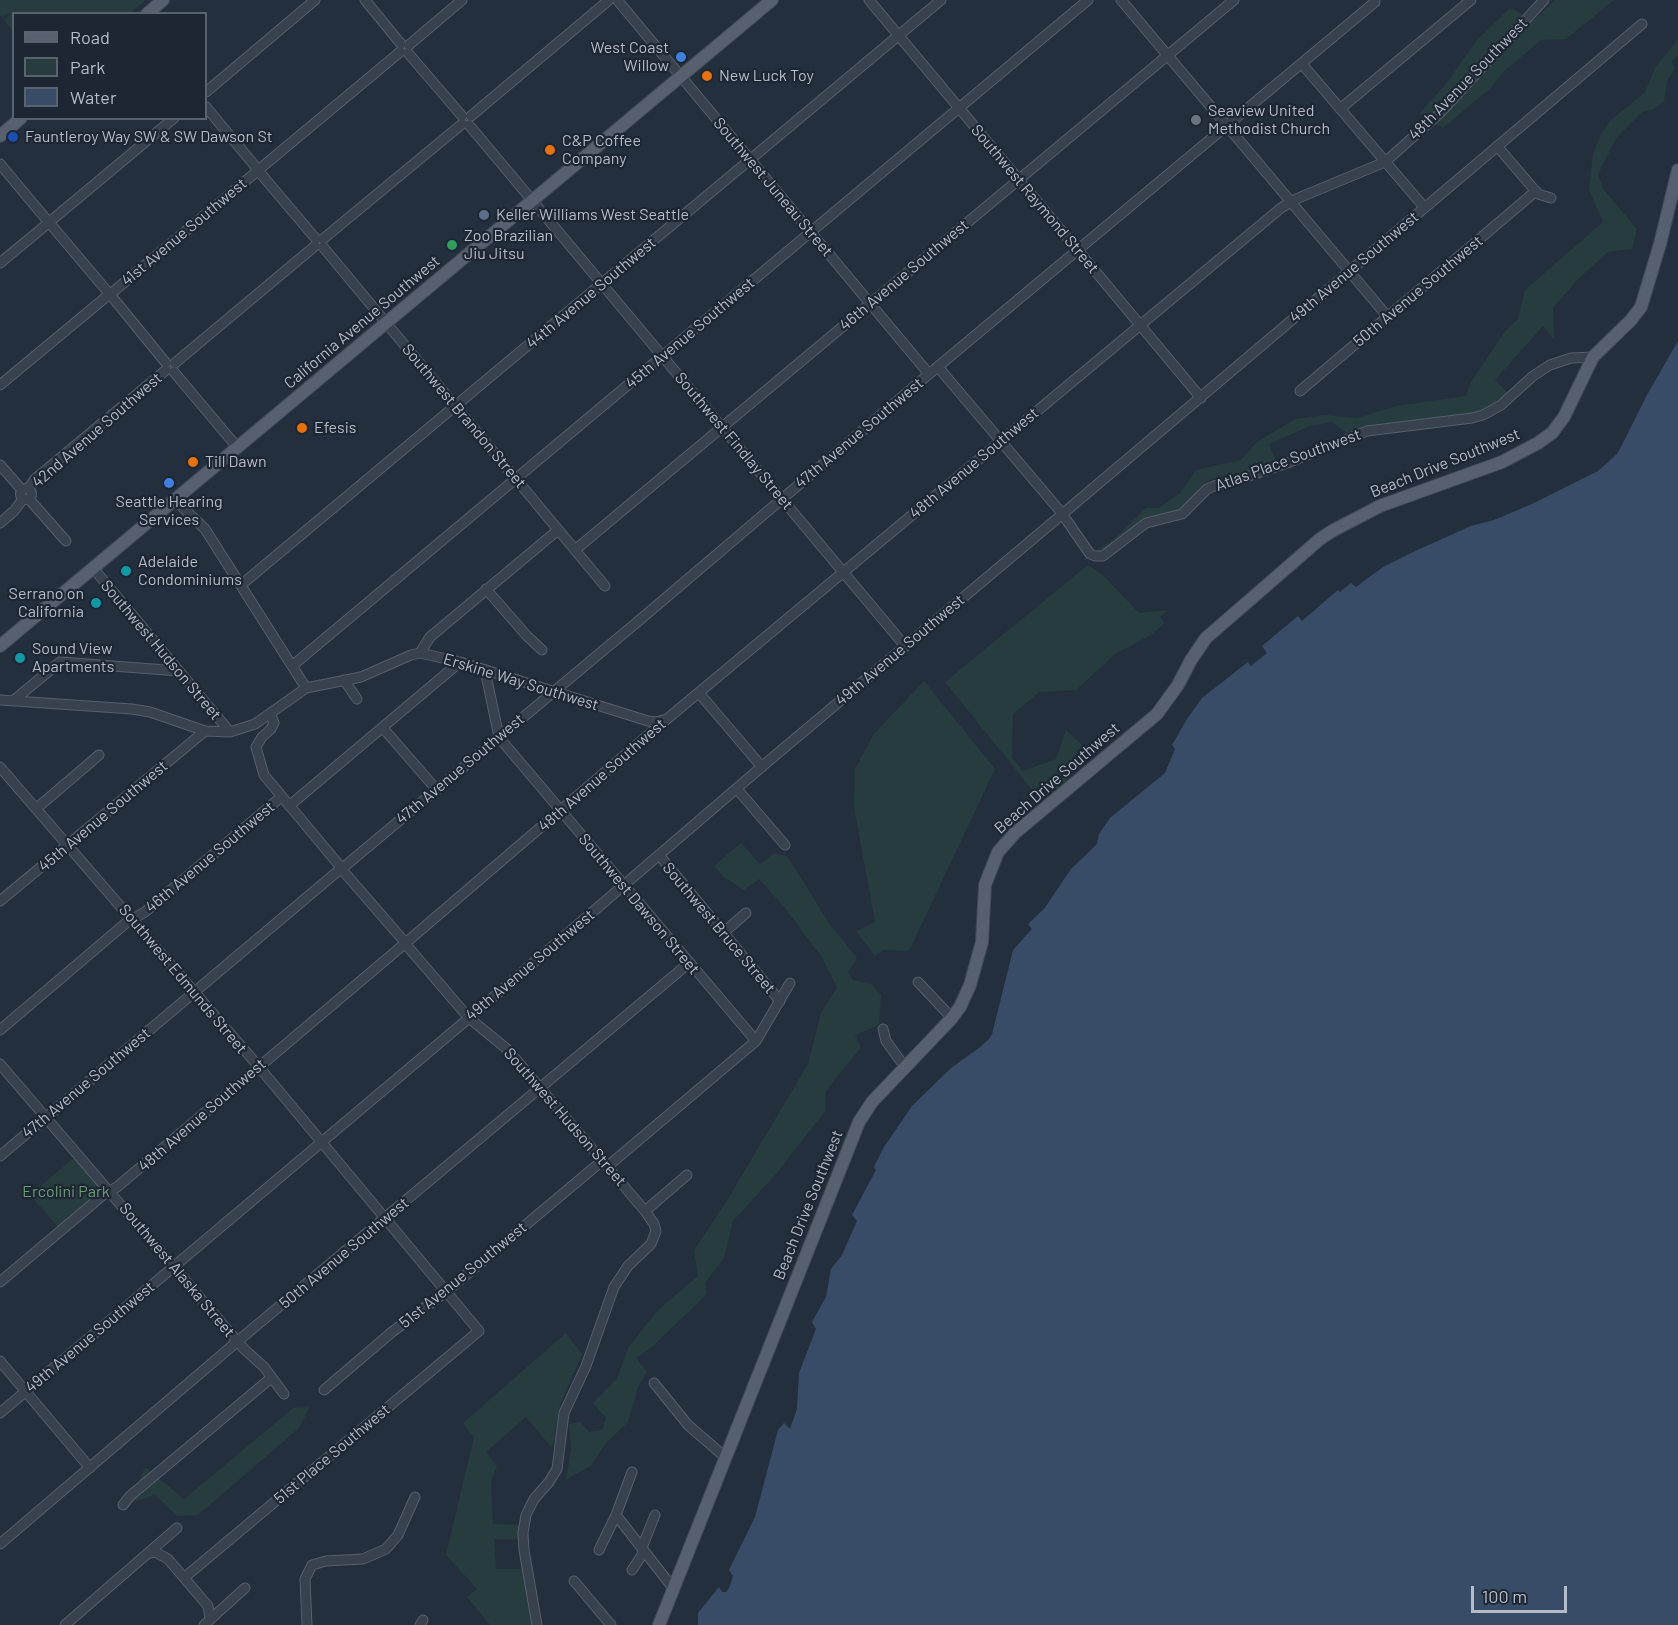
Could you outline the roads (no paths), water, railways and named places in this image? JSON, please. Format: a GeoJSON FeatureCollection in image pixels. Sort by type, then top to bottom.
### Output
{"type":"FeatureCollection","features":[{"type":"Feature","properties":{"kind":"main road"},"geometry":{"type":"LineString","coordinates":[[149,12],[163,0]]}},
{"type":"Feature","properties":{"kind":"main road","name":"California Avenue Southwest"},"geometry":{"type":"LineString","coordinates":[[0,646],[772,0]]}},
{"type":"Feature","properties":{"kind":"main road"},"geometry":{"type":"LineString","coordinates":[[0,136],[19,120]]}},
{"type":"Feature","properties":{"kind":"main road","name":"Beach Drive Southwest"},"geometry":{"type":"LineString","coordinates":[[659,1625],[856,1128],[872,1102],[952,1018],[970,986],[982,942],[985,885],[998,852],[1006,842],[1157,714],[1173,693],[1206,638],[1320,539],[1380,506],[1502,462],[1552,433],[1564,417],[1593,357],[1631,320],[1641,306],[1660,244],[1678,170]]}},
{"type":"Feature","properties":{"kind":"street"},"geometry":{"type":"LineString","coordinates":[[207,91],[315,0]]}},
{"type":"Feature","properties":{"kind":"street","name":"Southwest Findlay Street"},"geometry":{"type":"LineString","coordinates":[[365,0],[905,646]]}},
{"type":"Feature","properties":{"kind":"street","name":"41st Avenue Southwest"},"geometry":{"type":"LineString","coordinates":[[0,385],[462,0]]}},
{"type":"Feature","properties":{"kind":"street","name":"Southwest Juneau Street"},"geometry":{"type":"LineString","coordinates":[[614,0],[681,76],[929,374]]}},
{"type":"Feature","properties":{"kind":"street","name":"42nd Avenue Southwest"},"geometry":{"type":"LineString","coordinates":[[0,523],[14,511],[35,479],[466,120],[614,0]]}},
{"type":"Feature","properties":{"kind":"street","name":"Southwest Raymond Street"},"geometry":{"type":"LineString","coordinates":[[869,0],[1201,398]]}},
{"type":"Feature","properties":{"kind":"street","name":"44th Avenue Southwest"},"geometry":{"type":"LineString","coordinates":[[241,585],[941,0]]}},
{"type":"Feature","properties":{"kind":"street","name":"45th Avenue Southwest"},"geometry":{"type":"LineString","coordinates":[[292,666],[1088,0]]}},
{"type":"Feature","properties":{"kind":"street"},"geometry":{"type":"LineString","coordinates":[[1121,0],[1387,316]]}},
{"type":"Feature","properties":{"kind":"street","name":"46th Avenue Southwest"},"geometry":{"type":"LineString","coordinates":[[575,550],[1234,0]]}},
{"type":"Feature","properties":{"kind":"street"},"geometry":{"type":"LineString","coordinates":[[1340,109],[1471,0]]}},
{"type":"Feature","properties":{"kind":"street","name":"48th Avenue Southwest"},"geometry":{"type":"LineString","coordinates":[[0,1282],[103,1195],[117,1188],[667,719],[1140,324],[1290,202],[1385,162],[1439,114],[1544,0]]}},
{"type":"Feature","properties":{"kind":"street","name":"47th Avenue Southwest"},"geometry":{"type":"LineString","coordinates":[[0,1156],[1375,2]]}},
{"type":"Feature","properties":{"kind":"street","name":"49th Avenue Southwest"},"geometry":{"type":"LineString","coordinates":[[0,1413],[1642,24]]}},
{"type":"Feature","properties":{"kind":"street"},"geometry":{"type":"LineString","coordinates":[[1302,64],[1425,207]]}},
{"type":"Feature","properties":{"kind":"street","name":"Southwest Brandon Street"},"geometry":{"type":"LineString","coordinates":[[207,108],[605,586]]}},
{"type":"Feature","properties":{"kind":"street"},"geometry":{"type":"LineString","coordinates":[[0,263],[172,120]]}},
{"type":"Feature","properties":{"kind":"street"},"geometry":{"type":"LineString","coordinates":[[1497,146],[1540,195],[1551,198]]}},
{"type":"Feature","properties":{"kind":"street"},"geometry":{"type":"LineString","coordinates":[[0,164],[237,447]]}},
{"type":"Feature","properties":{"kind":"street","name":"50th Avenue Southwest"},"geometry":{"type":"LineString","coordinates":[[1300,391],[1536,191]]}},
{"type":"Feature","properties":{"kind":"street","name":"Atlas Place Southwest"},"geometry":{"type":"LineString","coordinates":[[1063,514],[1087,550],[1095,556],[1102,556],[1146,523],[1182,514],[1207,489],[1214,486],[1290,462],[1367,431],[1483,415],[1501,405],[1533,376],[1550,365],[1571,358],[1593,357]]}},
{"type":"Feature","properties":{"kind":"street"},"geometry":{"type":"LineString","coordinates":[[938,367],[1063,514]]}},
{"type":"Feature","properties":{"kind":"street"},"geometry":{"type":"LineString","coordinates":[[0,465],[66,541]]}},
{"type":"Feature","properties":{"kind":"street"},"geometry":{"type":"LineString","coordinates":[[175,500],[205,529],[306,688]]}},
{"type":"Feature","properties":{"kind":"street"},"geometry":{"type":"LineString","coordinates":[[420,653],[430,637],[558,530]]}},
{"type":"Feature","properties":{"kind":"street","name":"Southwest Hudson Street"},"geometry":{"type":"LineString","coordinates":[[93,568],[230,732]]}},
{"type":"Feature","properties":{"kind":"street"},"geometry":{"type":"LineString","coordinates":[[486,589],[542,650]]}},
{"type":"Feature","properties":{"kind":"street","name":"Erskine Way Southwest"},"geometry":{"type":"LineString","coordinates":[[0,700],[132,709],[150,712],[206,731],[230,732],[255,724],[271,715],[306,688],[377,671],[420,653],[460,662],[648,722],[667,719]]}},
{"type":"Feature","properties":{"kind":"street"},"geometry":{"type":"LineString","coordinates":[[14,700],[60,662],[179,671]]}},
{"type":"Feature","properties":{"kind":"street","name":"46th Avenue Southwest"},"geometry":{"type":"LineString","coordinates":[[289,806],[460,662]]}},
{"type":"Feature","properties":{"kind":"street","name":"Southwest Dawson Street"},"geometry":{"type":"LineString","coordinates":[[485,670],[499,736],[756,1041]]}},
{"type":"Feature","properties":{"kind":"street"},"geometry":{"type":"LineString","coordinates":[[344,680],[357,699]]}},
{"type":"Feature","properties":{"kind":"street"},"geometry":{"type":"LineString","coordinates":[[699,693],[762,767]]}},
{"type":"Feature","properties":{"kind":"street","name":"Southwest Hudson Street"},"geometry":{"type":"LineString","coordinates":[[271,715],[273,723],[271,729],[261,737],[256,747],[264,775],[469,1018],[499,1041],[605,1163],[654,1224],[656,1235],[651,1244],[628,1266],[614,1287],[586,1366],[564,1413],[557,1469],[534,1499],[526,1515],[523,1533],[524,1550],[537,1625]]}},
{"type":"Feature","properties":{"kind":"street"},"geometry":{"type":"LineString","coordinates":[[383,728],[436,789]]}},
{"type":"Feature","properties":{"kind":"street","name":"45th Avenue Southwest"},"geometry":{"type":"LineString","coordinates":[[0,901],[206,731]]}},
{"type":"Feature","properties":{"kind":"street"},"geometry":{"type":"LineString","coordinates":[[37,808],[99,756]]}},
{"type":"Feature","properties":{"kind":"street","name":"Southwest Edmunds Street"},"geometry":{"type":"LineString","coordinates":[[1,770],[133,919],[479,1331]]}},
{"type":"Feature","properties":{"kind":"street"},"geometry":{"type":"LineString","coordinates":[[737,789],[786,846]]}},
{"type":"Feature","properties":{"kind":"street","name":"46th Avenue Southwest"},"geometry":{"type":"LineString","coordinates":[[0,1030],[281,797]]}},
{"type":"Feature","properties":{"kind":"street","name":"Southwest Bruce Street"},"geometry":{"type":"LineString","coordinates":[[659,855],[780,1001]]}},
{"type":"Feature","properties":{"kind":"street"},"geometry":{"type":"LineString","coordinates":[[723,933],[746,913]]}},
{"type":"Feature","properties":{"kind":"street","name":"50th Avenue Southwest"},"geometry":{"type":"LineString","coordinates":[[0,1544],[689,963]]}},
{"type":"Feature","properties":{"kind":"street"},"geometry":{"type":"LineString","coordinates":[[918,982],[952,1018]]}},
{"type":"Feature","properties":{"kind":"street","name":"51st Avenue Southwest"},"geometry":{"type":"LineString","coordinates":[[324,1390],[392,1332],[447,1291],[756,1041],[790,983]]}},
{"type":"Feature","properties":{"kind":"street"},"geometry":{"type":"LineString","coordinates":[[883,1029],[886,1041],[905,1067]]}},
{"type":"Feature","properties":{"kind":"street","name":"Southwest Alaska Street"},"geometry":{"type":"LineString","coordinates":[[0,1064],[284,1394]]}},
{"type":"Feature","properties":{"kind":"street"},"geometry":{"type":"LineString","coordinates":[[645,1211],[687,1175]]}},
{"type":"Feature","properties":{"kind":"street","name":"51st Place Southwest"},"geometry":{"type":"LineString","coordinates":[[185,1577],[479,1331]]}},
{"type":"Feature","properties":{"kind":"street"},"geometry":{"type":"LineString","coordinates":[[0,1362],[90,1468]]}},
{"type":"Feature","properties":{"kind":"street"},"geometry":{"type":"LineString","coordinates":[[123,1505],[130,1496],[271,1378]]}},
{"type":"Feature","properties":{"kind":"street"},"geometry":{"type":"LineString","coordinates":[[654,1383],[688,1425],[725,1457]]}},
{"type":"Feature","properties":{"kind":"street"},"geometry":{"type":"LineString","coordinates":[[599,1550],[616,1515],[632,1472]]}},
{"type":"Feature","properties":{"kind":"street"},"geometry":{"type":"LineString","coordinates":[[306,1625],[305,1579],[312,1565],[326,1561],[363,1559],[386,1549],[398,1535],[416,1497]]}},
{"type":"Feature","properties":{"kind":"street"},"geometry":{"type":"LineString","coordinates":[[616,1515],[673,1588]]}},
{"type":"Feature","properties":{"kind":"street"},"geometry":{"type":"LineString","coordinates":[[632,1570],[642,1555],[642,1549],[655,1515]]}},
{"type":"Feature","properties":{"kind":"street"},"geometry":{"type":"LineString","coordinates":[[65,1625],[177,1528]]}},
{"type":"Feature","properties":{"kind":"street"},"geometry":{"type":"LineString","coordinates":[[147,1554],[155,1552],[168,1558],[185,1577],[208,1606],[207,1622]]}},
{"type":"Feature","properties":{"kind":"street"},"geometry":{"type":"LineString","coordinates":[[574,1581],[610,1625]]}},
{"type":"Feature","properties":{"kind":"street"},"geometry":{"type":"LineString","coordinates":[[207,1622],[245,1588]]}},
{"type":"Feature","properties":{"kind":"water"},"geometry":{"type":"Polygon","coordinates":[[[1678,341],[1678,1625],[698,1625],[698,1613],[719,1587],[722,1592],[726,1592],[729,1588],[733,1576],[729,1570],[755,1517],[778,1430],[784,1423],[790,1429],[797,1409],[799,1373],[816,1329],[812,1322],[826,1297],[831,1269],[842,1255],[857,1221],[852,1215],[876,1170],[874,1167],[884,1147],[912,1106],[951,1068],[989,1039],[1013,950],[1032,929],[1028,924],[1044,909],[1071,869],[1097,844],[1099,834],[1110,818],[1165,773],[1175,749],[1172,745],[1202,698],[1248,662],[1251,666],[1267,653],[1262,646],[1298,616],[1302,621],[1338,590],[1340,592],[1351,583],[1356,587],[1383,567],[1413,552],[1471,526],[1494,520],[1532,504],[1598,471],[1617,454],[1678,341]]]}},
{"type":"Feature","properties":{"kind":"place","name":"West Coast Willow"},"geometry":{"type":"Point","coordinates":[681,57]}},
{"type":"Feature","properties":{"kind":"place","name":"New Luck Toy"},"geometry":{"type":"Point","coordinates":[707,76]}},
{"type":"Feature","properties":{"kind":"place","name":"Seaview United Methodist Church"},"geometry":{"type":"Point","coordinates":[1196,120]}},
{"type":"Feature","properties":{"kind":"place","name":"Fauntleroy Way SW & SW Dawson St"},"geometry":{"type":"Point","coordinates":[13,137]}},
{"type":"Feature","properties":{"kind":"place","name":"C&P Coffee Company"},"geometry":{"type":"Point","coordinates":[550,150]}},
{"type":"Feature","properties":{"kind":"place","name":"Keller Williams West Seattle"},"geometry":{"type":"Point","coordinates":[484,215]}},
{"type":"Feature","properties":{"kind":"place","name":"Zoo Brazilian Jiu Jitsu"},"geometry":{"type":"Point","coordinates":[452,245]}},
{"type":"Feature","properties":{"kind":"place","name":"Efesis"},"geometry":{"type":"Point","coordinates":[302,428]}},
{"type":"Feature","properties":{"kind":"place","name":"Till Dawn"},"geometry":{"type":"Point","coordinates":[193,462]}},
{"type":"Feature","properties":{"kind":"place","name":"Seattle Hearing Services"},"geometry":{"type":"Point","coordinates":[169,483]}},
{"type":"Feature","properties":{"kind":"place","name":"Adelaide Condominiums"},"geometry":{"type":"Point","coordinates":[126,571]}},
{"type":"Feature","properties":{"kind":"place","name":"Serrano on California"},"geometry":{"type":"Point","coordinates":[96,603]}},
{"type":"Feature","properties":{"kind":"place","name":"Sound View Apartments"},"geometry":{"type":"Point","coordinates":[20,658]}},
{"type":"Feature","properties":{"kind":"park label","name":"Ercolini Park"},"geometry":{"type":"Point","coordinates":[66,1192]}}]}
